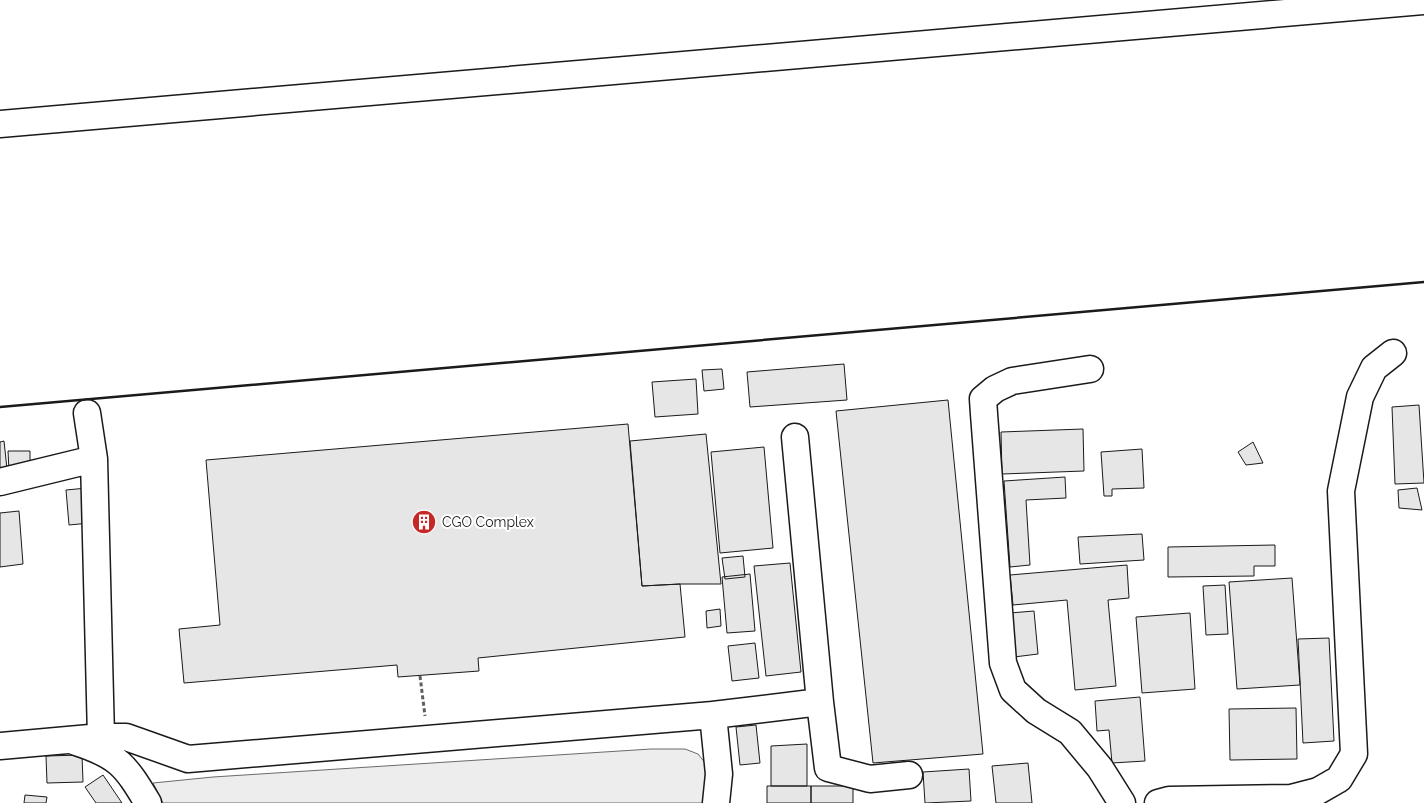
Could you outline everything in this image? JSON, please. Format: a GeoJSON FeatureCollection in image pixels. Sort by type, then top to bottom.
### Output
{"type":"FeatureCollection","features":[{"type":"Feature","properties":{"kind":"lane"},"geometry":{"type":"LineString","coordinates":[[0,124],[1424,1]]}},
{"type":"Feature","properties":{"kind":"lane"},"geometry":{"type":"LineString","coordinates":[[1158,803],[1169,800],[1290,798],[1300,796],[1318,791],[1339,778],[1354,754],[1341,491],[1360,397],[1374,368],[1393,353]]}},
{"type":"Feature","properties":{"kind":"lane"},"geometry":{"type":"LineString","coordinates":[[1090,369],[1012,381],[995,389],[983,399],[984,414],[1004,663],[1013,690],[1036,710],[1070,732],[1100,768],[1122,803]]}},
{"type":"Feature","properties":{"kind":"lane"},"geometry":{"type":"LineString","coordinates":[[87,413],[94,460],[101,737]]}},
{"type":"Feature","properties":{"kind":"lane"},"geometry":{"type":"LineString","coordinates":[[795,437],[828,768],[870,779],[909,775]]}},
{"type":"Feature","properties":{"kind":"lane"},"geometry":{"type":"LineString","coordinates":[[0,482],[94,460]]}},
{"type":"Feature","properties":{"kind":"lane"},"geometry":{"type":"LineString","coordinates":[[0,746],[101,737],[126,737],[188,759],[713,715],[820,702]]}},
{"type":"Feature","properties":{"kind":"lane"},"geometry":{"type":"LineString","coordinates":[[713,715],[718,774],[716,803]]}},
{"type":"Feature","properties":{"kind":"lane"},"geometry":{"type":"LineString","coordinates":[[71,740],[100,750],[119,761],[132,777],[148,803]]}},
{"type":"Feature","properties":{"kind":"path"},"geometry":{"type":"LineString","coordinates":[[420,676],[428,738]]}},
{"type":"Feature","properties":{"kind":"shaded area"},"geometry":{"type":"Polygon","coordinates":[[[651,749],[685,749],[698,754],[706,764],[709,803],[163,803],[153,783],[213,777],[651,749]]]}},
{"type":"Feature","properties":{"kind":"building"},"geometry":{"type":"Polygon","coordinates":[[[844,364],[847,400],[750,407],[747,372],[844,364]]]}},
{"type":"Feature","properties":{"kind":"building"},"geometry":{"type":"Polygon","coordinates":[[[722,369],[724,389],[704,391],[702,370],[722,369]]]}},
{"type":"Feature","properties":{"kind":"building"},"geometry":{"type":"Polygon","coordinates":[[[696,379],[698,414],[655,417],[652,382],[696,379]]]}},
{"type":"Feature","properties":{"kind":"building"},"geometry":{"type":"Polygon","coordinates":[[[948,400],[983,754],[873,763],[836,411],[948,400]]]}},
{"type":"Feature","properties":{"kind":"building"},"geometry":{"type":"Polygon","coordinates":[[[1419,405],[1424,483],[1395,484],[1392,407],[1419,405]]]}},
{"type":"Feature","properties":{"kind":"building","name":"CGO Complex"},"geometry":{"type":"Polygon","coordinates":[[[628,424],[642,586],[680,584],[685,637],[478,658],[479,671],[398,677],[397,665],[184,683],[179,629],[220,625],[206,460],[628,424]]]}},
{"type":"Feature","properties":{"kind":"building"},"geometry":{"type":"Polygon","coordinates":[[[1083,429],[1084,471],[1002,474],[1001,432],[1083,429]]]}},
{"type":"Feature","properties":{"kind":"building"},"geometry":{"type":"Polygon","coordinates":[[[706,434],[721,584],[642,586],[630,441],[706,434]]]}},
{"type":"Feature","properties":{"kind":"building"},"geometry":{"type":"Polygon","coordinates":[[[4,441],[7,469],[0,470],[0,442],[4,441]]]}},
{"type":"Feature","properties":{"kind":"building"},"geometry":{"type":"Polygon","coordinates":[[[1253,442],[1263,463],[1246,465],[1238,452],[1253,442]]]}},
{"type":"Feature","properties":{"kind":"building"},"geometry":{"type":"Polygon","coordinates":[[[764,447],[773,548],[720,553],[711,452],[764,447]]]}},
{"type":"Feature","properties":{"kind":"building"},"geometry":{"type":"Polygon","coordinates":[[[1142,449],[1144,488],[1112,489],[1112,496],[1104,496],[1101,452],[1142,449]]]}},
{"type":"Feature","properties":{"kind":"building"},"geometry":{"type":"Polygon","coordinates":[[[8,451],[30,451],[30,470],[9,471],[8,451]]]}},
{"type":"Feature","properties":{"kind":"building"},"geometry":{"type":"Polygon","coordinates":[[[1065,477],[1066,498],[1026,500],[1030,565],[1010,567],[1004,481],[1065,477]]]}},
{"type":"Feature","properties":{"kind":"building"},"geometry":{"type":"Polygon","coordinates":[[[87,488],[90,523],[69,525],[66,490],[87,488]]]}},
{"type":"Feature","properties":{"kind":"building"},"geometry":{"type":"Polygon","coordinates":[[[1417,488],[1422,510],[1399,508],[1398,490],[1417,488]]]}},
{"type":"Feature","properties":{"kind":"building"},"geometry":{"type":"Polygon","coordinates":[[[19,511],[23,564],[0,567],[0,513],[19,511]]]}},
{"type":"Feature","properties":{"kind":"building"},"geometry":{"type":"Polygon","coordinates":[[[1142,534],[1144,560],[1080,564],[1078,537],[1142,534]]]}},
{"type":"Feature","properties":{"kind":"building"},"geometry":{"type":"Polygon","coordinates":[[[1275,545],[1275,566],[1254,566],[1254,576],[1168,577],[1168,547],[1275,545]]]}},
{"type":"Feature","properties":{"kind":"building"},"geometry":{"type":"Polygon","coordinates":[[[743,556],[745,577],[725,579],[722,558],[743,556]]]}},
{"type":"Feature","properties":{"kind":"building"},"geometry":{"type":"Polygon","coordinates":[[[790,563],[801,672],[766,676],[754,566],[790,563]]]}},
{"type":"Feature","properties":{"kind":"building"},"geometry":{"type":"Polygon","coordinates":[[[1127,565],[1129,598],[1108,600],[1116,686],[1075,690],[1067,600],[1013,605],[1010,575],[1127,565]]]}},
{"type":"Feature","properties":{"kind":"building"},"geometry":{"type":"Polygon","coordinates":[[[750,574],[755,631],[727,633],[722,577],[750,574]]]}},
{"type":"Feature","properties":{"kind":"building"},"geometry":{"type":"Polygon","coordinates":[[[1292,578],[1300,685],[1237,689],[1229,582],[1292,578]]]}},
{"type":"Feature","properties":{"kind":"building"},"geometry":{"type":"Polygon","coordinates":[[[1225,585],[1228,634],[1206,635],[1203,586],[1225,585]]]}},
{"type":"Feature","properties":{"kind":"building"},"geometry":{"type":"Polygon","coordinates":[[[720,609],[721,626],[707,628],[706,611],[720,609]]]}},
{"type":"Feature","properties":{"kind":"building"},"geometry":{"type":"Polygon","coordinates":[[[1034,611],[1038,654],[1014,657],[1010,613],[1034,611]]]}},
{"type":"Feature","properties":{"kind":"building"},"geometry":{"type":"Polygon","coordinates":[[[1190,613],[1195,689],[1142,693],[1136,617],[1190,613]]]}},
{"type":"Feature","properties":{"kind":"building"},"geometry":{"type":"Polygon","coordinates":[[[1329,638],[1334,741],[1303,743],[1298,639],[1329,638]]]}},
{"type":"Feature","properties":{"kind":"building"},"geometry":{"type":"Polygon","coordinates":[[[755,643],[759,678],[732,681],[728,646],[755,643]]]}},
{"type":"Feature","properties":{"kind":"building"},"geometry":{"type":"Polygon","coordinates":[[[1140,697],[1145,761],[1112,763],[1109,730],[1097,731],[1095,701],[1140,697]]]}},
{"type":"Feature","properties":{"kind":"building"},"geometry":{"type":"Polygon","coordinates":[[[1296,708],[1297,759],[1230,760],[1229,709],[1296,708]]]}},
{"type":"Feature","properties":{"kind":"building"},"geometry":{"type":"Polygon","coordinates":[[[756,725],[760,763],[740,765],[736,727],[756,725]]]}},
{"type":"Feature","properties":{"kind":"building"},"geometry":{"type":"Polygon","coordinates":[[[807,744],[807,786],[771,786],[771,746],[807,744]]]}},
{"type":"Feature","properties":{"kind":"building"},"geometry":{"type":"Polygon","coordinates":[[[82,755],[83,782],[47,783],[46,756],[82,755]]]}},
{"type":"Feature","properties":{"kind":"building"},"geometry":{"type":"Polygon","coordinates":[[[1028,763],[1032,803],[996,803],[992,766],[1028,763]]]}},
{"type":"Feature","properties":{"kind":"building"},"geometry":{"type":"Polygon","coordinates":[[[969,769],[971,801],[925,803],[923,772],[969,769]]]}},
{"type":"Feature","properties":{"kind":"building"},"geometry":{"type":"Polygon","coordinates":[[[103,775],[122,803],[96,803],[85,787],[103,775]]]}},
{"type":"Feature","properties":{"kind":"building"},"geometry":{"type":"Polygon","coordinates":[[[767,786],[811,786],[811,803],[767,803],[767,786]]]}},
{"type":"Feature","properties":{"kind":"building"},"geometry":{"type":"Polygon","coordinates":[[[811,786],[853,786],[853,803],[811,803],[811,786]]]}},
{"type":"Feature","properties":{"kind":"building"},"geometry":{"type":"Polygon","coordinates":[[[25,795],[47,797],[46,803],[24,803],[25,795]]]}},
{"type":"Feature","properties":{"kind":"wall"},"geometry":{"type":"LineString","coordinates":[[0,407],[1424,282]]}},
{"type":"Feature","properties":{"kind":"place","name":"CGO Complex"},"geometry":{"type":"Point","coordinates":[424,522]}}]}
